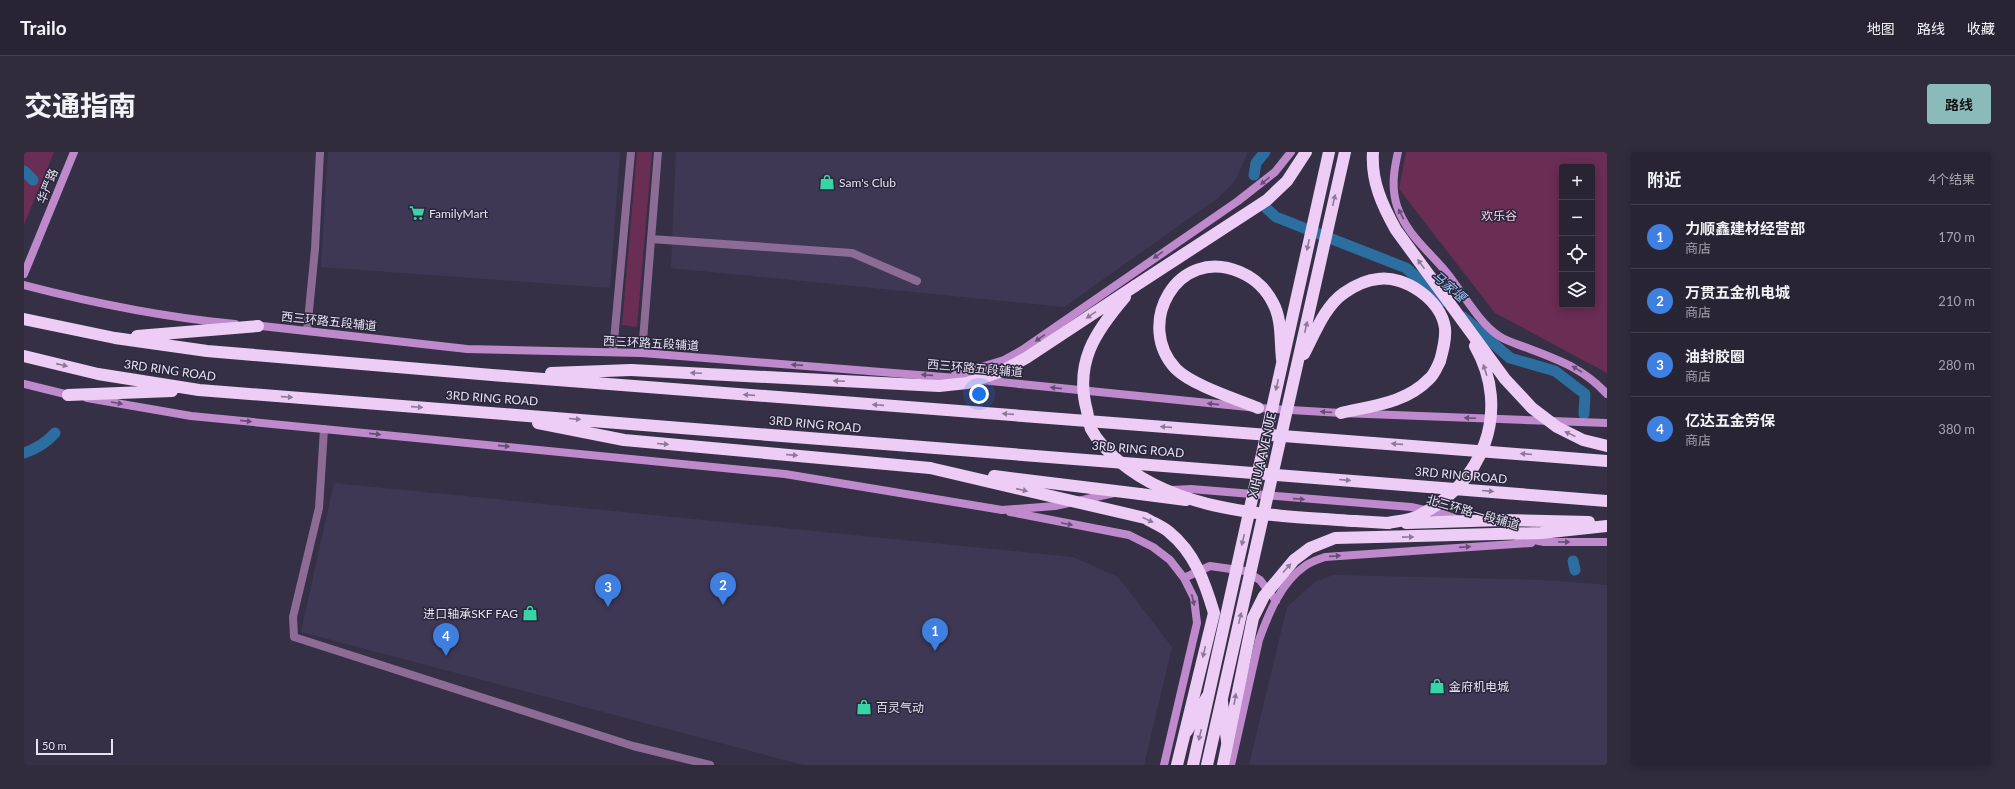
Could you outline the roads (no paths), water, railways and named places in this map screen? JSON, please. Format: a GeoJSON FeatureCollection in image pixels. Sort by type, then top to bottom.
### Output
{"type":"FeatureCollection","features":[{"type":"Feature","properties":{"kind":"highway"},"geometry":{"type":"LineString","coordinates":[[492,375],[631,370],[939,386],[967,383],[1002,371],[1026,358],[1267,200],[1287,181],[1306,152]]}},
{"type":"Feature","properties":{"kind":"highway","name":"XIHUA AVENUE"},"geometry":{"type":"LineString","coordinates":[[1193,765],[1329,152]]}},
{"type":"Feature","properties":{"kind":"highway","name":"XIHUA AVENUE"},"geometry":{"type":"LineString","coordinates":[[1207,765],[1345,152]]}},
{"type":"Feature","properties":{"kind":"highway"},"geometry":{"type":"LineString","coordinates":[[1373,152],[1374,180],[1383,207],[1396,230],[1505,380],[1532,408],[1556,427],[1583,440],[1607,446]]}},
{"type":"Feature","properties":{"kind":"highway"},"geometry":{"type":"LineString","coordinates":[[1258,408],[1197,383],[1176,369],[1165,352],[1160,333],[1160,314],[1168,295],[1179,280],[1194,270],[1210,265],[1229,267],[1246,275],[1262,287],[1273,303],[1278,320],[1282,363]]}},
{"type":"Feature","properties":{"kind":"highway"},"geometry":{"type":"LineString","coordinates":[[1297,367],[1327,312],[1343,293],[1360,283],[1379,278],[1397,281],[1414,288],[1429,299],[1438,312],[1445,327],[1444,344],[1440,361],[1430,378],[1410,394],[1398,400],[1341,413]]}},
{"type":"Feature","properties":{"kind":"highway"},"geometry":{"type":"LineString","coordinates":[[1135,286],[1105,320],[1092,342],[1084,367],[1082,394],[1091,428],[1108,452],[1136,476],[1170,493],[1203,502]]}},
{"type":"Feature","properties":{"kind":"highway"},"geometry":{"type":"LineString","coordinates":[[1388,523],[1417,517],[1439,504],[1467,478],[1478,462],[1486,442],[1490,423],[1491,396],[1487,377],[1480,355],[1454,310]]}},
{"type":"Feature","properties":{"kind":"highway","name":"3RD RING ROAD"},"geometry":{"type":"LineString","coordinates":[[24,319],[115,338],[208,351],[492,375],[1607,461]]}},
{"type":"Feature","properties":{"kind":"highway"},"geometry":{"type":"LineString","coordinates":[[115,338],[258,326]]}},
{"type":"Feature","properties":{"kind":"highway","name":"3RD RING ROAD"},"geometry":{"type":"LineString","coordinates":[[24,356],[98,374],[199,390],[1607,501]]}},
{"type":"Feature","properties":{"kind":"highway"},"geometry":{"type":"LineString","coordinates":[[68,395],[199,390]]}},
{"type":"Feature","properties":{"kind":"highway"},"geometry":{"type":"LineString","coordinates":[[485,412],[624,440],[930,468],[1203,502],[1266,514],[1388,523],[1503,520],[1607,522]]}},
{"type":"Feature","properties":{"kind":"highway"},"geometry":{"type":"LineString","coordinates":[[930,468],[1145,518],[1168,531],[1182,544],[1196,562],[1208,591],[1214,613],[1216,661]]}},
{"type":"Feature","properties":{"kind":"highway"},"geometry":{"type":"LineString","coordinates":[[1230,666],[1264,596],[1294,560],[1310,548],[1335,538],[1541,533],[1607,526]]}},
{"type":"Feature","properties":{"kind":"highway"},"geometry":{"type":"LineString","coordinates":[[1177,765],[1214,613]]}},
{"type":"Feature","properties":{"kind":"highway"},"geometry":{"type":"LineString","coordinates":[[1223,765],[1253,618]]}},
{"type":"Feature","properties":{"kind":"highway"},"geometry":{"type":"LineString","coordinates":[[1184,736],[1209,694]]}},
{"type":"Feature","properties":{"kind":"highway"},"geometry":{"type":"LineString","coordinates":[[1222,700],[1227,744]]}},
{"type":"Feature","properties":{"kind":"main road","name":"华严路"},"geometry":{"type":"LineString","coordinates":[[24,274],[74,152]]}},
{"type":"Feature","properties":{"kind":"main road"},"geometry":{"type":"LineString","coordinates":[[948,377],[985,367],[1022,350],[1238,201],[1275,172],[1291,152]]}},
{"type":"Feature","properties":{"kind":"main road"},"geometry":{"type":"LineString","coordinates":[[1398,152],[1393,175],[1394,193],[1397,206],[1404,220],[1420,244],[1445,271],[1484,323],[1499,336],[1569,364],[1585,373],[1607,394]]}},
{"type":"Feature","properties":{"kind":"main road","name":"西三环路五段辅道"},"geometry":{"type":"LineString","coordinates":[[24,285],[72,298],[180,318],[468,349],[642,353],[948,377],[1258,408],[1341,413]]}},
{"type":"Feature","properties":{"kind":"main road"},"geometry":{"type":"LineString","coordinates":[[24,384],[68,395],[190,416],[785,474],[1002,510],[1129,535],[1153,547],[1166,557],[1184,578],[1194,598],[1196,623],[1164,765]]}},
{"type":"Feature","properties":{"kind":"main road"},"geometry":{"type":"LineString","coordinates":[[1341,413],[1607,423]]}},
{"type":"Feature","properties":{"kind":"main road","name":"北三环路一段辅道"},"geometry":{"type":"LineString","coordinates":[[1002,510],[1055,506],[1129,490],[1191,489],[1260,496],[1411,507],[1443,514],[1504,535],[1544,542],[1607,542]]}},
{"type":"Feature","properties":{"kind":"main road"},"geometry":{"type":"LineString","coordinates":[[1231,765],[1259,640],[1276,601],[1290,580],[1305,566],[1325,557],[1544,542]]}},
{"type":"Feature","properties":{"kind":"main road"},"geometry":{"type":"LineString","coordinates":[[1184,578],[1210,566],[1244,571],[1260,580],[1276,601]]}},
{"type":"Feature","properties":{"kind":"street"},"geometry":{"type":"LineString","coordinates":[[307,331],[315,249],[320,152]]}},
{"type":"Feature","properties":{"kind":"street"},"geometry":{"type":"LineString","coordinates":[[613,352],[631,152]]}},
{"type":"Feature","properties":{"kind":"street"},"geometry":{"type":"LineString","coordinates":[[642,353],[658,152]]}},
{"type":"Feature","properties":{"kind":"street"},"geometry":{"type":"LineString","coordinates":[[651,239],[852,253],[917,281]]}},
{"type":"Feature","properties":{"kind":"street"},"geometry":{"type":"LineString","coordinates":[[324,429],[319,508],[293,617],[294,636],[633,746],[710,765]]}},
{"type":"Feature","properties":{"kind":"waterway","name":"马家堰"},"geometry":{"type":"LineString","coordinates":[[1254,175],[1256,163],[1265,152]]}},
{"type":"Feature","properties":{"kind":"waterway"},"geometry":{"type":"LineString","coordinates":[[24,171],[33,180]]}},
{"type":"Feature","properties":{"kind":"waterway","name":"马家堰"},"geometry":{"type":"LineString","coordinates":[[1266,208],[1276,217],[1406,268],[1444,301]]}},
{"type":"Feature","properties":{"kind":"waterway","name":"马家堰"},"geometry":{"type":"LineString","coordinates":[[1463,317],[1510,358],[1555,371],[1585,394],[1584,414]]}},
{"type":"Feature","properties":{"kind":"waterway"},"geometry":{"type":"LineString","coordinates":[[24,453],[41,445],[55,433]]}},
{"type":"Feature","properties":{"kind":"waterway","name":"马家堰"},"geometry":{"type":"LineString","coordinates":[[1573,561],[1575,570]]}},
{"type":"Feature","properties":{"kind":"place","name":"Sam's Club"},"geometry":{"type":"Point","coordinates":[827,182]}},
{"type":"Feature","properties":{"kind":"place","name":"FamilyMart"},"geometry":{"type":"Point","coordinates":[417,213]}},
{"type":"Feature","properties":{"kind":"place","name":"万贯五金机电城"},"geometry":{"type":"Point","coordinates":[723,605]}},
{"type":"Feature","properties":{"kind":"place","name":"油封胶圈"},"geometry":{"type":"Point","coordinates":[608,607]}},
{"type":"Feature","properties":{"kind":"place","name":"进口轴承SKF FAG"},"geometry":{"type":"Point","coordinates":[530,613]}},
{"type":"Feature","properties":{"kind":"place","name":"力顺鑫建材经营部"},"geometry":{"type":"Point","coordinates":[935,651]}},
{"type":"Feature","properties":{"kind":"place","name":"亿达五金劳保"},"geometry":{"type":"Point","coordinates":[446,656]}},
{"type":"Feature","properties":{"kind":"place","name":"金府机电城"},"geometry":{"type":"Point","coordinates":[1437,686]}},
{"type":"Feature","properties":{"kind":"place","name":"百灵气动"},"geometry":{"type":"Point","coordinates":[864,707]}},
{"type":"Feature","properties":{"kind":"park label","name":"欢乐谷"},"geometry":{"type":"Point","coordinates":[1499,215]}}]}
